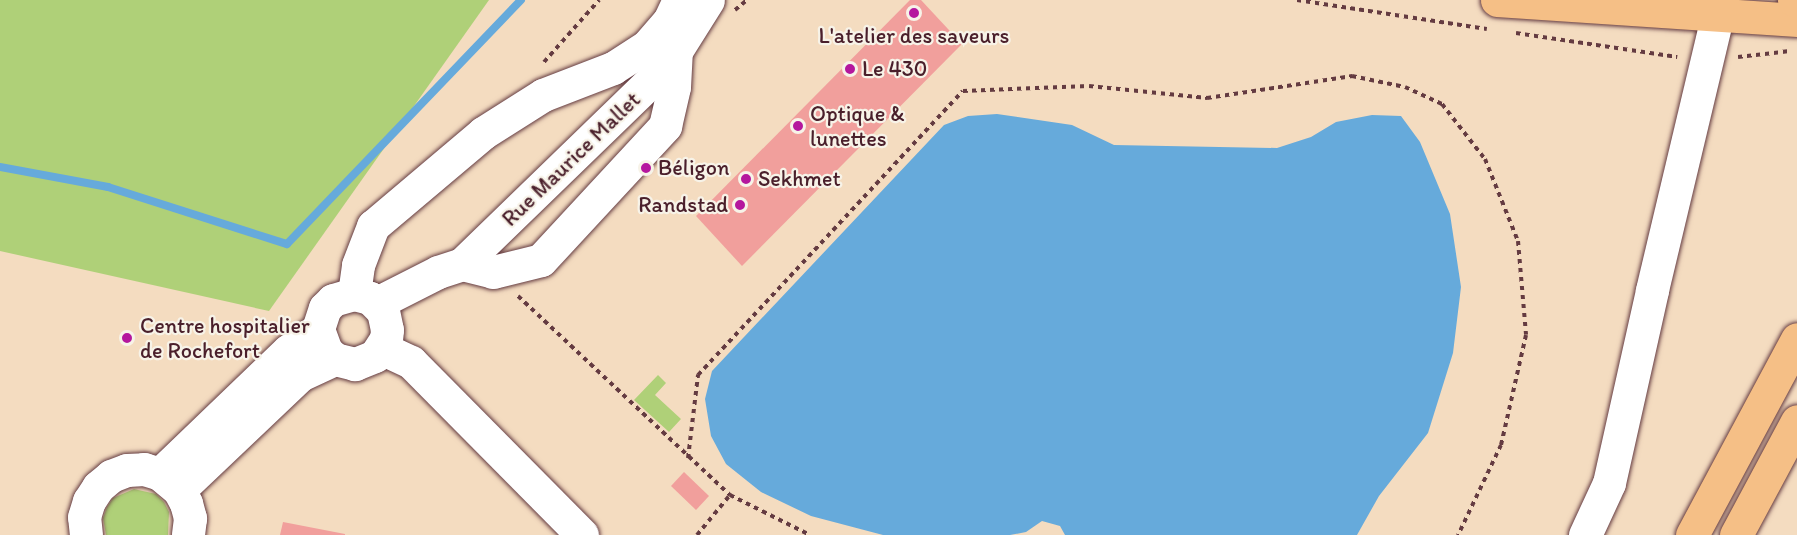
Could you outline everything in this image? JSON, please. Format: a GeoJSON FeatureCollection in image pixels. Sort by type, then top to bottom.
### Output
{"type":"FeatureCollection","features":[{"type":"Feature","properties":{"kind":"main road"},"geometry":{"type":"LineString","coordinates":[[1764,0],[1796,1]]}},
{"type":"Feature","properties":{"kind":"main road"},"geometry":{"type":"LineString","coordinates":[[1496,15],[1535,4],[1797,20]]}},
{"type":"Feature","properties":{"kind":"main road"},"geometry":{"type":"LineString","coordinates":[[1692,535],[1797,339]]}},
{"type":"Feature","properties":{"kind":"main road"},"geometry":{"type":"LineString","coordinates":[[1736,535],[1797,422]]}},
{"type":"Feature","properties":{"kind":"street","name":"Rue Maurice Mallet"},"geometry":{"type":"LineString","coordinates":[[365,298],[358,266],[373,226],[483,133],[543,95],[613,68],[647,46],[669,21],[679,0]]}},
{"type":"Feature","properties":{"kind":"street","name":"Rue Maurice Mallet"},"geometry":{"type":"LineString","coordinates":[[462,264],[651,81],[676,51],[708,0]]}},
{"type":"Feature","properties":{"kind":"street"},"geometry":{"type":"LineString","coordinates":[[1585,535],[1609,483],[1705,61],[1718,14]]}},
{"type":"Feature","properties":{"kind":"street"},"geometry":{"type":"LineString","coordinates":[[365,298],[386,320],[386,339],[375,356],[355,364],[335,358],[326,351],[318,329],[324,308],[342,295],[365,298],[462,264],[493,272],[541,260],[665,126],[674,87],[676,51]]}},
{"type":"Feature","properties":{"kind":"street"},"geometry":{"type":"LineString","coordinates":[[169,482],[288,351],[318,329]]}},
{"type":"Feature","properties":{"kind":"street"},"geometry":{"type":"LineString","coordinates":[[381,348],[411,362],[582,535]]}},
{"type":"Feature","properties":{"kind":"street"},"geometry":{"type":"LineString","coordinates":[[169,482],[300,375],[335,358]]}},
{"type":"Feature","properties":{"kind":"street"},"geometry":{"type":"LineString","coordinates":[[84,535],[84,517],[89,501],[98,487],[111,476],[127,470],[144,469],[169,482],[186,503],[190,518],[188,535]]}},
{"type":"Feature","properties":{"kind":"path"},"geometry":{"type":"LineString","coordinates":[[536,70],[599,0]]}},
{"type":"Feature","properties":{"kind":"path"},"geometry":{"type":"LineString","coordinates":[[1297,0],[1496,15]]}},
{"type":"Feature","properties":{"kind":"path"},"geometry":{"type":"LineString","coordinates":[[1507,32],[1705,61],[1797,50]]}},
{"type":"Feature","properties":{"kind":"path"},"geometry":{"type":"LineString","coordinates":[[688,458],[698,375],[963,91],[1089,86],[1207,98],[1353,76],[1405,87],[1442,104],[1485,159],[1518,241],[1526,335],[1501,445],[1458,535]]}},
{"type":"Feature","properties":{"kind":"path"},"geometry":{"type":"LineString","coordinates":[[493,272],[688,458],[730,495],[810,535]]}},
{"type":"Feature","properties":{"kind":"path"},"geometry":{"type":"LineString","coordinates":[[697,535],[730,495]]}},
{"type":"Feature","properties":{"kind":"green space"},"geometry":{"type":"Polygon","coordinates":[[[0,0],[489,0],[269,311],[0,251],[0,0]]]}},
{"type":"Feature","properties":{"kind":"green space"},"geometry":{"type":"Polygon","coordinates":[[[658,375],[666,383],[655,395],[681,419],[669,432],[634,400],[658,375]]]}},
{"type":"Feature","properties":{"kind":"green space"},"geometry":{"type":"Polygon","coordinates":[[[134,489],[156,494],[164,502],[169,512],[168,535],[106,535],[103,518],[107,507],[113,498],[134,489]]]}},
{"type":"Feature","properties":{"kind":"water"},"geometry":{"type":"Polygon","coordinates":[[[997,114],[1072,125],[1114,145],[1277,148],[1311,137],[1336,122],[1372,115],[1401,116],[1420,142],[1450,214],[1461,287],[1453,353],[1428,433],[1379,496],[1357,535],[1065,535],[1060,526],[1042,521],[1026,532],[1010,535],[883,535],[811,516],[761,492],[726,464],[711,436],[705,399],[712,371],[944,125],[968,116],[997,114]]]}},
{"type":"Feature","properties":{"kind":"building"},"geometry":{"type":"Polygon","coordinates":[[[910,0],[921,0],[962,44],[742,266],[696,216],[910,0]]]}},
{"type":"Feature","properties":{"kind":"building"},"geometry":{"type":"Polygon","coordinates":[[[684,472],[709,496],[696,510],[671,486],[684,472]]]}},
{"type":"Feature","properties":{"kind":"building"},"geometry":{"type":"Polygon","coordinates":[[[283,522],[345,534],[345,535],[280,535],[283,522]]]}},
{"type":"Feature","properties":{"kind":"waterway"},"geometry":{"type":"LineString","coordinates":[[0,167],[108,187],[287,244],[521,0]]}},
{"type":"Feature","properties":{"kind":"place","name":"L'atelier des saveurs"},"geometry":{"type":"Point","coordinates":[914,13]}},
{"type":"Feature","properties":{"kind":"place","name":"Le 430"},"geometry":{"type":"Point","coordinates":[850,69]}},
{"type":"Feature","properties":{"kind":"place","name":"Optique & lunettes"},"geometry":{"type":"Point","coordinates":[798,126]}},
{"type":"Feature","properties":{"kind":"place","name":"Béligon"},"geometry":{"type":"Point","coordinates":[646,168]}},
{"type":"Feature","properties":{"kind":"place","name":"Sekhmet"},"geometry":{"type":"Point","coordinates":[746,179]}},
{"type":"Feature","properties":{"kind":"place","name":"Randstad"},"geometry":{"type":"Point","coordinates":[740,205]}},
{"type":"Feature","properties":{"kind":"place","name":"Centre hospitalier de Rochefort"},"geometry":{"type":"Point","coordinates":[127,338]}}]}
